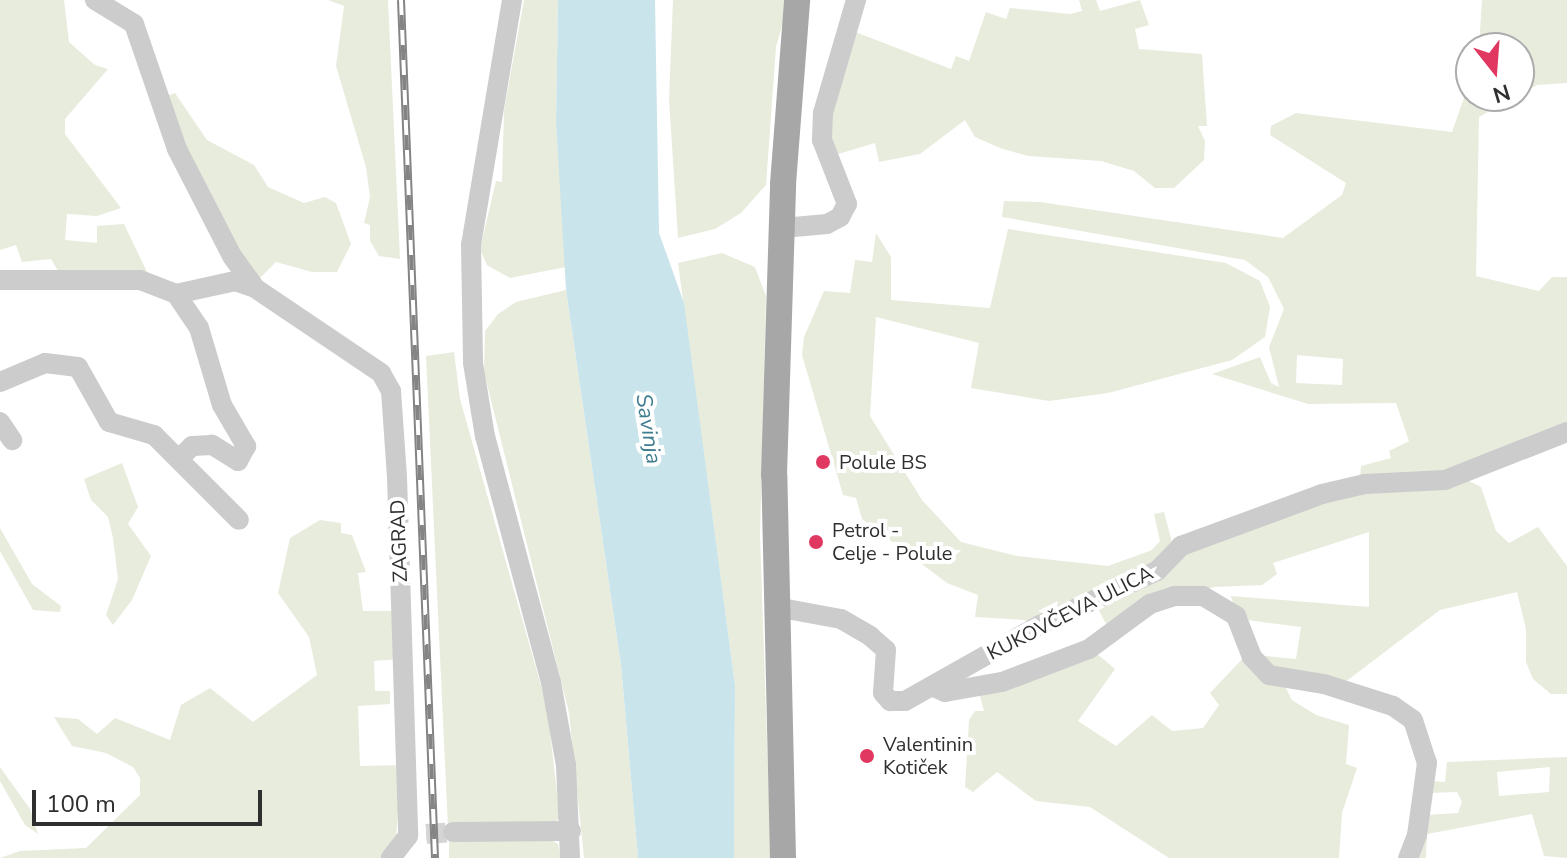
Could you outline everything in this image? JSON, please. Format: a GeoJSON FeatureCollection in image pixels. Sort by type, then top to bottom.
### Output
{"type":"FeatureCollection","features":[{"type":"Feature","properties":{"kind":"main road"},"geometry":{"type":"LineString","coordinates":[[783,858],[776,607],[783,228],[797,0]]}},
{"type":"Feature","properties":{"kind":"street","name":"ZAGRAD"},"geometry":{"type":"LineString","coordinates":[[95,0],[134,24],[177,149],[225,243],[255,288]]}},
{"type":"Feature","properties":{"kind":"street"},"geometry":{"type":"LineString","coordinates":[[512,0],[471,245],[472,332],[485,436],[551,682],[571,831],[570,858]]}},
{"type":"Feature","properties":{"kind":"street"},"geometry":{"type":"LineString","coordinates":[[783,228],[827,224],[840,217],[847,204],[822,140],[823,113],[856,0]]}},
{"type":"Feature","properties":{"kind":"street"},"geometry":{"type":"LineString","coordinates":[[0,280],[140,280],[176,294],[199,328],[222,405],[246,446],[238,461],[212,445],[192,446],[181,457]]}},
{"type":"Feature","properties":{"kind":"street","name":"ZAGRAD"},"geometry":{"type":"LineString","coordinates":[[176,294],[235,281],[255,288],[381,373],[391,391],[417,835],[391,858]]}},
{"type":"Feature","properties":{"kind":"street"},"geometry":{"type":"LineString","coordinates":[[0,382],[45,363],[78,367],[109,422],[154,435],[181,457],[239,520]]}},
{"type":"Feature","properties":{"kind":"street"},"geometry":{"type":"LineString","coordinates":[[0,422],[12,440]]}},
{"type":"Feature","properties":{"kind":"street","name":"KUKOVČEVA ULICA"},"geometry":{"type":"LineString","coordinates":[[776,607],[841,619],[886,650],[883,693],[890,701],[905,701],[1040,625],[1157,571],[1181,546],[1322,494],[1365,484],[1445,480],[1567,432]]}},
{"type":"Feature","properties":{"kind":"street","name":"KUKOVČEVA ULICA"},"geometry":{"type":"LineString","coordinates":[[934,687],[945,692],[1002,682],[1089,649],[1150,604],[1174,596],[1203,596],[1236,616],[1252,657],[1269,675],[1324,684],[1393,706],[1413,720],[1427,763],[1417,835],[1408,858]]}},
{"type":"Feature","properties":{"kind":"street"},"geometry":{"type":"LineString","coordinates":[[453,832],[571,831]]}},
{"type":"Feature","properties":{"kind":"shaded area"},"geometry":{"type":"Polygon","coordinates":[[[0,0],[64,0],[69,42],[95,65],[108,69],[65,119],[65,134],[121,208],[97,216],[67,214],[65,240],[97,243],[97,226],[124,224],[148,274],[58,271],[51,259],[22,262],[16,245],[0,250],[0,0]]]}},
{"type":"Feature","properties":{"kind":"shaded area"},"geometry":{"type":"Polygon","coordinates":[[[328,0],[388,0],[400,259],[379,256],[370,241],[370,225],[364,223],[370,197],[366,167],[336,66],[344,6],[328,0]]]}},
{"type":"Feature","properties":{"kind":"shaded area"},"geometry":{"type":"Polygon","coordinates":[[[524,0],[558,0],[556,123],[566,267],[510,278],[487,265],[480,249],[496,181],[502,182],[504,110],[524,0]]]}},
{"type":"Feature","properties":{"kind":"shaded area"},"geometry":{"type":"Polygon","coordinates":[[[673,0],[789,0],[776,47],[766,185],[741,213],[715,229],[678,238],[669,99],[673,0]]]}},
{"type":"Feature","properties":{"kind":"shaded area"},"geometry":{"type":"Polygon","coordinates":[[[1079,0],[1096,0],[1100,11],[1140,0],[1149,25],[1135,29],[1139,49],[1202,54],[1207,126],[1198,126],[1205,141],[1204,160],[1174,188],[1155,188],[1134,171],[1101,161],[1028,156],[1000,148],[975,137],[965,120],[920,154],[879,162],[875,143],[835,155],[829,134],[831,114],[853,31],[951,69],[956,56],[969,61],[986,12],[1006,19],[1010,8],[1070,14],[1082,11],[1079,0]]]}},
{"type":"Feature","properties":{"kind":"shaded area"},"geometry":{"type":"Polygon","coordinates":[[[1482,0],[1567,0],[1567,83],[1535,86],[1535,32],[1480,32],[1482,0]]]}},
{"type":"Feature","properties":{"kind":"shaded area"},"geometry":{"type":"Polygon","coordinates":[[[175,93],[207,140],[254,165],[268,187],[304,203],[325,197],[336,203],[351,244],[337,272],[312,272],[276,262],[257,281],[230,248],[163,98],[175,93]]]}},
{"type":"Feature","properties":{"kind":"shaded area"},"geometry":{"type":"Polygon","coordinates":[[[1459,112],[1488,112],[1479,117],[1476,276],[1539,291],[1552,277],[1567,277],[1567,428],[1455,472],[1360,479],[1361,466],[1391,458],[1389,451],[1409,441],[1396,403],[1308,404],[1212,374],[1260,357],[1271,383],[1279,387],[1269,347],[1284,309],[1268,277],[1245,260],[1002,217],[1004,201],[1040,202],[1283,238],[1342,195],[1346,183],[1270,135],[1271,126],[1296,113],[1452,132],[1459,112]],[[1297,355],[1296,383],[1342,385],[1343,359],[1297,355]]]}},
{"type":"Feature","properties":{"kind":"shaded area"},"geometry":{"type":"Polygon","coordinates":[[[1008,229],[1226,263],[1260,281],[1270,307],[1265,337],[1232,360],[1108,393],[1049,401],[971,388],[979,343],[876,317],[870,416],[922,500],[961,542],[1017,556],[1108,566],[1152,550],[1160,541],[1154,514],[1164,512],[1173,546],[1163,558],[1028,625],[1025,620],[975,617],[978,595],[947,583],[862,519],[856,498],[843,495],[802,355],[804,337],[824,291],[850,293],[855,260],[872,262],[876,233],[891,257],[891,300],[990,308],[1008,229]]]}},
{"type":"Feature","properties":{"kind":"shaded area"},"geometry":{"type":"Polygon","coordinates":[[[722,253],[755,267],[766,296],[760,535],[771,858],[734,858],[735,685],[678,263],[722,253]]]}},
{"type":"Feature","properties":{"kind":"shaded area"},"geometry":{"type":"Polygon","coordinates":[[[566,290],[621,665],[638,858],[584,858],[569,713],[484,372],[485,331],[498,314],[516,302],[566,290]]]}},
{"type":"Feature","properties":{"kind":"shaded area"},"geometry":{"type":"Polygon","coordinates":[[[454,352],[460,399],[547,707],[560,818],[552,824],[448,828],[426,356],[454,352]]]}},
{"type":"Feature","properties":{"kind":"shaded area"},"geometry":{"type":"Polygon","coordinates":[[[122,463],[138,507],[128,524],[151,556],[132,600],[113,625],[106,615],[118,579],[113,538],[108,517],[91,500],[84,479],[122,463]]]}},
{"type":"Feature","properties":{"kind":"shaded area"},"geometry":{"type":"Polygon","coordinates":[[[1463,478],[1481,487],[1496,531],[1509,543],[1538,527],[1567,566],[1567,694],[1551,694],[1533,679],[1526,662],[1526,629],[1517,592],[1440,610],[1340,686],[1273,672],[1256,655],[1296,659],[1301,627],[1247,620],[1235,610],[1231,596],[1369,607],[1369,532],[1273,563],[1277,574],[1262,585],[1214,587],[1129,609],[1106,624],[1097,607],[1187,549],[1324,498],[1463,478]]]}},
{"type":"Feature","properties":{"kind":"shaded area"},"geometry":{"type":"Polygon","coordinates":[[[320,520],[341,523],[341,533],[352,535],[366,572],[358,573],[363,611],[397,611],[399,659],[374,661],[375,691],[390,691],[390,704],[358,706],[360,766],[401,765],[396,839],[385,858],[0,858],[20,851],[86,848],[140,795],[140,778],[133,767],[106,753],[72,746],[54,717],[78,719],[97,734],[115,718],[170,740],[181,705],[210,688],[253,722],[317,675],[309,637],[278,593],[290,538],[320,520]]]}},
{"type":"Feature","properties":{"kind":"shaded area"},"geometry":{"type":"Polygon","coordinates":[[[0,528],[32,584],[61,606],[60,612],[33,610],[0,551],[0,528]]]}},
{"type":"Feature","properties":{"kind":"shaded area"},"geometry":{"type":"Polygon","coordinates":[[[1095,652],[1115,669],[1078,721],[1116,746],[1152,715],[1172,731],[1203,728],[1219,705],[1210,693],[1247,654],[1283,682],[1292,700],[1316,715],[1349,725],[1346,764],[1357,768],[1342,813],[1339,858],[1169,858],[1090,807],[1036,801],[997,772],[973,792],[965,787],[969,720],[975,711],[984,711],[979,692],[1095,652]]]}},
{"type":"Feature","properties":{"kind":"shaded area"},"geometry":{"type":"Polygon","coordinates":[[[1567,757],[1567,858],[1544,856],[1532,814],[1427,834],[1426,858],[1409,858],[1424,815],[1458,813],[1462,802],[1457,792],[1428,793],[1430,781],[1445,782],[1447,762],[1567,757]],[[1550,767],[1497,772],[1499,796],[1549,792],[1550,767]]]}},
{"type":"Feature","properties":{"kind":"shaded area"},"geometry":{"type":"Polygon","coordinates":[[[0,767],[30,809],[38,834],[25,825],[0,781],[0,767]]]}},
{"type":"Feature","properties":{"kind":"shaded area"},"geometry":{"type":"Polygon","coordinates":[[[449,839],[548,839],[558,844],[561,858],[449,858],[449,839]]]}},
{"type":"Feature","properties":{"kind":"water","name":"Savinja"},"geometry":{"type":"Polygon","coordinates":[[[558,0],[655,0],[659,233],[684,303],[735,685],[734,858],[638,858],[621,665],[566,290],[556,123],[558,0]]]}},
{"type":"Feature","properties":{"kind":"tunnel"},"geometry":{"type":"LineString","coordinates":[[426,834],[453,832]]}},
{"type":"Feature","properties":{"kind":"railway"},"geometry":{"type":"LineString","coordinates":[[401,0],[435,858]]}},
{"type":"Feature","properties":{"kind":"place","name":"Polule BS"},"geometry":{"type":"Point","coordinates":[823,462]}},
{"type":"Feature","properties":{"kind":"place","name":"Petrol - Celje - Polule"},"geometry":{"type":"Point","coordinates":[816,542]}},
{"type":"Feature","properties":{"kind":"place","name":"Valentinin Kotiček"},"geometry":{"type":"Point","coordinates":[867,756]}}]}
